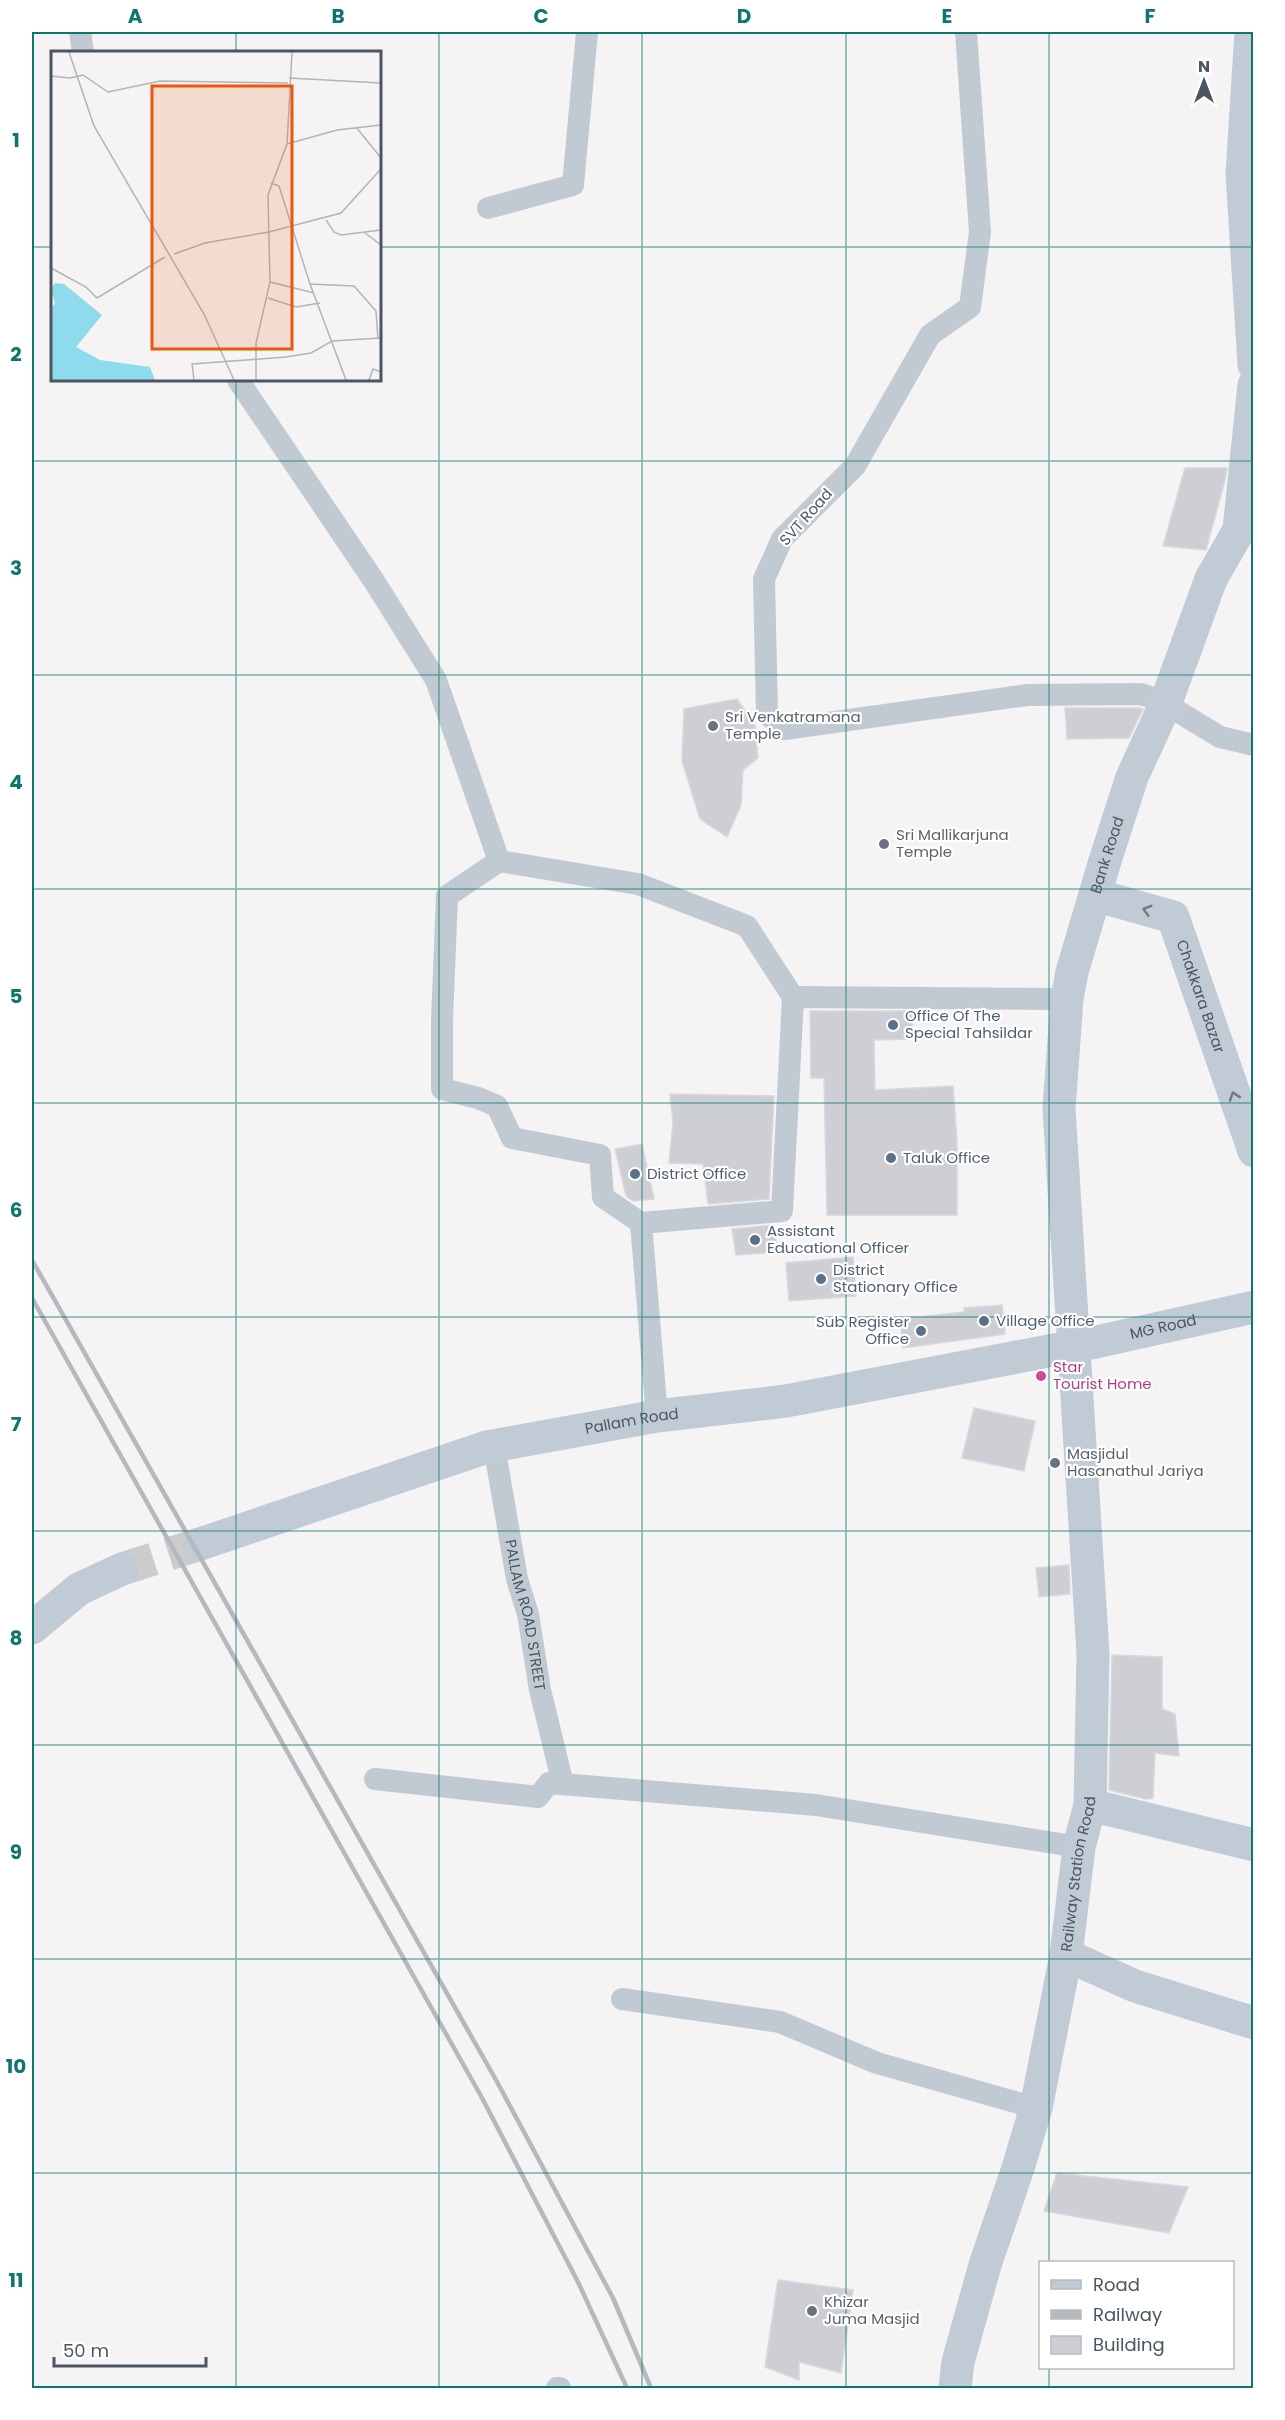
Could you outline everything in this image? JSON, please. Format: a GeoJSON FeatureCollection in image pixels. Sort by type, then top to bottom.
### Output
{"type":"FeatureCollection","features":[{"type":"Feature","properties":{"kind":"main road"},"geometry":{"type":"LineString","coordinates":[[1251,32],[1242,174],[1254,365]]}},
{"type":"Feature","properties":{"kind":"main road","name":"Bank Road"},"geometry":{"type":"LineString","coordinates":[[1074,1346],[1059,1109],[1067,999],[1072,972],[1132,777],[1165,705],[1211,579],[1246,528],[1254,385]]}},
{"type":"Feature","properties":{"kind":"main road","name":"Chakkara Bazar"},"geometry":{"type":"LineString","coordinates":[[1095,895],[1173,917],[1254,1151]]}},
{"type":"Feature","properties":{"kind":"main road","name":"MG Road"},"geometry":{"type":"LineString","coordinates":[[1074,1346],[1254,1307]]}},
{"type":"Feature","properties":{"kind":"main road","name":"Pallam Road"},"geometry":{"type":"LineString","coordinates":[[200,1544],[494,1446],[657,1416],[786,1401],[1074,1346]]}},
{"type":"Feature","properties":{"kind":"main road","name":"Railway Station Road"},"geometry":{"type":"LineString","coordinates":[[955,2388],[958,2362],[985,2265],[1036,2108],[1066,1955],[1079,1847],[1090,1805],[1094,1654],[1074,1346]]}},
{"type":"Feature","properties":{"kind":"main road"},"geometry":{"type":"LineString","coordinates":[[32,1628],[79,1589],[122,1569]]}},
{"type":"Feature","properties":{"kind":"main road"},"geometry":{"type":"LineString","coordinates":[[1090,1805],[1254,1845]]}},
{"type":"Feature","properties":{"kind":"main road"},"geometry":{"type":"LineString","coordinates":[[1066,1955],[1135,1986],[1254,2023]]}},
{"type":"Feature","properties":{"kind":"street"},"geometry":{"type":"LineString","coordinates":[[80,32],[83,51]]}},
{"type":"Feature","properties":{"kind":"street"},"geometry":{"type":"LineString","coordinates":[[488,208],[573,185],[587,32]]}},
{"type":"Feature","properties":{"kind":"street","name":"SVT Road"},"geometry":{"type":"LineString","coordinates":[[966,32],[980,232],[970,307],[930,335],[855,466],[782,539],[764,579],[767,714],[785,729],[1027,695],[1141,694],[1159,700],[1220,736],[1254,745]]}},
{"type":"Feature","properties":{"kind":"street"},"geometry":{"type":"LineString","coordinates":[[239,381],[374,581],[436,680],[499,861]]}},
{"type":"Feature","properties":{"kind":"street"},"geometry":{"type":"LineString","coordinates":[[499,861],[638,884],[747,926],[793,997],[782,1211],[641,1223],[603,1197],[600,1155],[512,1138],[497,1106],[478,1098],[442,1089],[447,896],[499,861]]}},
{"type":"Feature","properties":{"kind":"street"},"geometry":{"type":"LineString","coordinates":[[793,997],[1067,999]]}},
{"type":"Feature","properties":{"kind":"street"},"geometry":{"type":"LineString","coordinates":[[641,1223],[657,1416]]}},
{"type":"Feature","properties":{"kind":"street","name":"PALLAM ROAD STREET"},"geometry":{"type":"LineString","coordinates":[[494,1446],[517,1579],[528,1614],[540,1690],[563,1784]]}},
{"type":"Feature","properties":{"kind":"street"},"geometry":{"type":"LineString","coordinates":[[375,1779],[538,1797],[549,1783],[816,1805],[1079,1847]]}},
{"type":"Feature","properties":{"kind":"street"},"geometry":{"type":"LineString","coordinates":[[622,1999],[780,2022],[877,2063],[1036,2108]]}},
{"type":"Feature","properties":{"kind":"building"},"geometry":{"type":"Polygon","coordinates":[[[1185,468],[1227,468],[1206,550],[1163,546],[1185,468]]]}},
{"type":"Feature","properties":{"kind":"building"},"geometry":{"type":"Polygon","coordinates":[[[737,699],[755,725],[758,758],[743,770],[741,805],[727,837],[700,819],[682,761],[684,709],[737,699]]]}},
{"type":"Feature","properties":{"kind":"building"},"geometry":{"type":"Polygon","coordinates":[[[1065,708],[1143,709],[1129,738],[1067,739],[1065,708]]]}},
{"type":"Feature","properties":{"kind":"building","name":"Taluk Office"},"geometry":{"type":"Polygon","coordinates":[[[810,1011],[913,1011],[912,1039],[874,1040],[875,1090],[953,1086],[957,1141],[957,1215],[827,1215],[824,1078],[811,1078],[810,1011]]]}},
{"type":"Feature","properties":{"kind":"building"},"geometry":{"type":"Polygon","coordinates":[[[670,1094],[774,1096],[769,1199],[708,1204],[703,1164],[669,1163],[673,1122],[670,1094]]]}},
{"type":"Feature","properties":{"kind":"building","name":"District Office"},"geometry":{"type":"Polygon","coordinates":[[[642,1144],[654,1199],[633,1201],[626,1196],[615,1149],[642,1144]]]}},
{"type":"Feature","properties":{"kind":"building","name":"Assistant Educational Officer"},"geometry":{"type":"Polygon","coordinates":[[[774,1225],[777,1252],[736,1255],[732,1229],[774,1225]]]}},
{"type":"Feature","properties":{"kind":"building","name":"District Stationary Office"},"geometry":{"type":"Polygon","coordinates":[[[853,1257],[856,1296],[789,1301],[786,1263],[853,1257]]]}},
{"type":"Feature","properties":{"kind":"building"},"geometry":{"type":"Polygon","coordinates":[[[1002,1305],[1005,1334],[903,1348],[900,1319],[964,1312],[964,1308],[1002,1305]]]}},
{"type":"Feature","properties":{"kind":"building"},"geometry":{"type":"Polygon","coordinates":[[[974,1408],[1035,1421],[1024,1471],[962,1458],[974,1408]]]}},
{"type":"Feature","properties":{"kind":"building"},"geometry":{"type":"Polygon","coordinates":[[[1069,1565],[1070,1594],[1039,1597],[1036,1568],[1069,1565]]]}},
{"type":"Feature","properties":{"kind":"building"},"geometry":{"type":"Polygon","coordinates":[[[1112,1655],[1162,1657],[1162,1709],[1175,1714],[1179,1756],[1155,1753],[1153,1798],[1146,1799],[1109,1790],[1112,1655]]]}},
{"type":"Feature","properties":{"kind":"building"},"geometry":{"type":"Polygon","coordinates":[[[1057,2173],[1188,2187],[1169,2233],[1044,2211],[1057,2173]]]}},
{"type":"Feature","properties":{"kind":"building","name":"Khizar Juma Masjid"},"geometry":{"type":"Polygon","coordinates":[[[778,2280],[853,2290],[841,2373],[799,2362],[799,2380],[765,2367],[778,2280]]]}},
{"type":"Feature","properties":{"kind":"tunnel"},"geometry":{"type":"LineString","coordinates":[[122,1569],[200,1544]]}},
{"type":"Feature","properties":{"kind":"railway"},"geometry":{"type":"LineString","coordinates":[[32,1260],[496,2080],[613,2298],[651,2388]]}},
{"type":"Feature","properties":{"kind":"railway"},"geometry":{"type":"LineString","coordinates":[[32,1298],[481,2096],[578,2282],[627,2388]]}},
{"type":"Feature","properties":{"kind":"place","name":"Sri Venkatramana Temple"},"geometry":{"type":"Point","coordinates":[713,726]}},
{"type":"Feature","properties":{"kind":"place","name":"Sri Mallikarjuna Temple"},"geometry":{"type":"Point","coordinates":[884,844]}},
{"type":"Feature","properties":{"kind":"place","name":"Office Of The Special Tahsildar"},"geometry":{"type":"Point","coordinates":[893,1025]}},
{"type":"Feature","properties":{"kind":"place","name":"Taluk Office"},"geometry":{"type":"Point","coordinates":[891,1158]}},
{"type":"Feature","properties":{"kind":"place","name":"District Office"},"geometry":{"type":"Point","coordinates":[635,1174]}},
{"type":"Feature","properties":{"kind":"place","name":"Assistant Educational Officer"},"geometry":{"type":"Point","coordinates":[755,1240]}},
{"type":"Feature","properties":{"kind":"place","name":"District Stationary Office"},"geometry":{"type":"Point","coordinates":[821,1279]}},
{"type":"Feature","properties":{"kind":"place","name":"Village Office"},"geometry":{"type":"Point","coordinates":[984,1321]}},
{"type":"Feature","properties":{"kind":"place","name":"Sub Register Office"},"geometry":{"type":"Point","coordinates":[921,1331]}},
{"type":"Feature","properties":{"kind":"place","name":"Star Tourist Home"},"geometry":{"type":"Point","coordinates":[1041,1376]}},
{"type":"Feature","properties":{"kind":"place","name":"Masjidul Hasanathul Jariya"},"geometry":{"type":"Point","coordinates":[1055,1463]}},
{"type":"Feature","properties":{"kind":"place","name":"Khizar Juma Masjid"},"geometry":{"type":"Point","coordinates":[812,2311]}}]}
